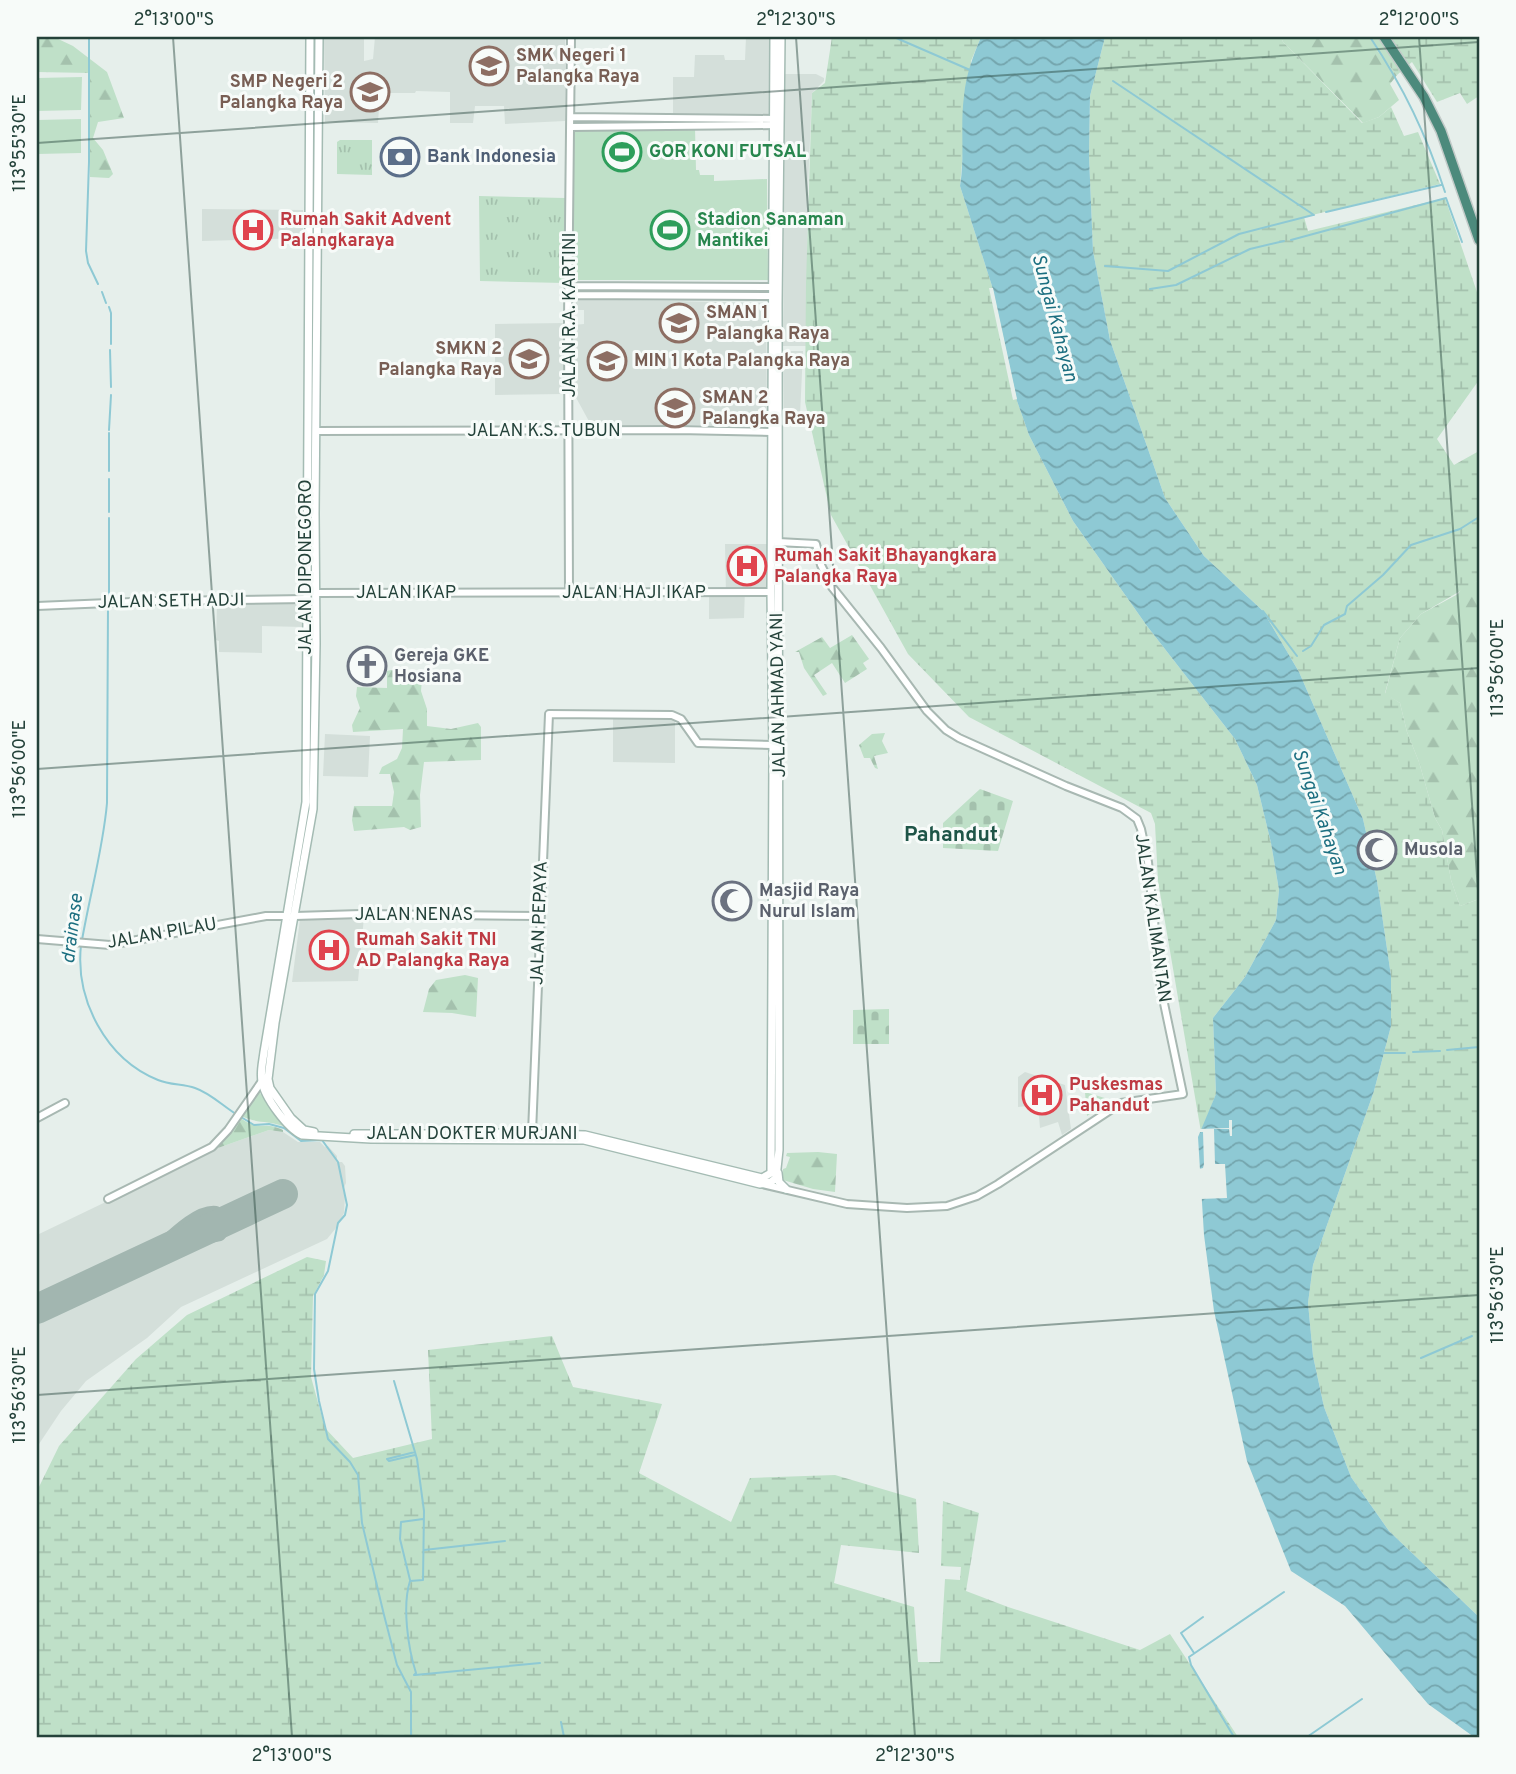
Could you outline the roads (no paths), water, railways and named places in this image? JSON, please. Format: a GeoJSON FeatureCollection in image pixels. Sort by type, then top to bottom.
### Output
{"type":"FeatureCollection","features":[{"type":"Feature","properties":{"kind":"highway"},"geometry":{"type":"LineString","coordinates":[[1384,37],[1424,97],[1441,131],[1479,240]]}},
{"type":"Feature","properties":{"kind":"main road","name":"JALAN DIPONEGORO"},"geometry":{"type":"LineString","coordinates":[[268,1090],[262,1081],[264,1052],[313,809],[317,376],[308,207],[310,37]]}},
{"type":"Feature","properties":{"kind":"main road","name":"JALAN DIPONEGORO"},"geometry":{"type":"LineString","coordinates":[[268,1090],[306,802],[308,376],[312,252],[317,207],[319,37]]}},
{"type":"Feature","properties":{"kind":"main road","name":"JALAN AHMAD YANI"},"geometry":{"type":"LineString","coordinates":[[774,37],[777,64]]}},
{"type":"Feature","properties":{"kind":"main road","name":"JALAN AHMAD YANI"},"geometry":{"type":"LineString","coordinates":[[775,882],[771,592],[776,467],[771,432],[775,382],[772,287],[775,122],[780,37]]}},
{"type":"Feature","properties":{"kind":"main road","name":"JALAN AHMAD YANI"},"geometry":{"type":"LineString","coordinates":[[774,1172],[778,542],[775,122]]}},
{"type":"Feature","properties":{"kind":"main road"},"geometry":{"type":"LineString","coordinates":[[308,207],[317,207]]}},
{"type":"Feature","properties":{"kind":"main road"},"geometry":{"type":"LineString","coordinates":[[308,376],[317,376]]}},
{"type":"Feature","properties":{"kind":"main road"},"geometry":{"type":"LineString","coordinates":[[305,677],[316,677]]}},
{"type":"Feature","properties":{"kind":"main road"},"geometry":{"type":"LineString","coordinates":[[305,700],[315,700]]}},
{"type":"Feature","properties":{"kind":"main road","name":"JALAN DOKTER MURJANI"},"geometry":{"type":"LineString","coordinates":[[268,1090],[297,1125],[313,1134],[584,1140],[762,1178],[774,1172]]}},
{"type":"Feature","properties":{"kind":"main road","name":"JALAN DOKTER MURJANI"},"geometry":{"type":"LineString","coordinates":[[452,1136],[532,1133],[585,1135],[760,1184],[771,1182],[774,1172]]}},
{"type":"Feature","properties":{"kind":"main road"},"geometry":{"type":"LineString","coordinates":[[774,1172],[786,1189]]}},
{"type":"Feature","properties":{"kind":"street","name":"JALAN R.A. KARTINI"},"geometry":{"type":"LineString","coordinates":[[569,594],[571,37]]}},
{"type":"Feature","properties":{"kind":"street"},"geometry":{"type":"LineString","coordinates":[[571,117],[624,122],[775,122]]}},
{"type":"Feature","properties":{"kind":"street"},"geometry":{"type":"LineString","coordinates":[[571,127],[624,122]]}},
{"type":"Feature","properties":{"kind":"street"},"geometry":{"type":"LineString","coordinates":[[569,286],[772,287]]}},
{"type":"Feature","properties":{"kind":"street"},"geometry":{"type":"LineString","coordinates":[[741,287],[741,297]]}},
{"type":"Feature","properties":{"kind":"street"},"geometry":{"type":"LineString","coordinates":[[568,295],[772,296]]}},
{"type":"Feature","properties":{"kind":"street","name":"JALAN K.S. TUBUN"},"geometry":{"type":"LineString","coordinates":[[316,430],[771,432]]}},
{"type":"Feature","properties":{"kind":"street","name":"JALAN KALIMANTAN"},"geometry":{"type":"LineString","coordinates":[[778,542],[816,544],[821,565],[832,587],[927,711],[952,734],[1066,786],[1122,808],[1137,819],[1148,862],[1163,1000],[1183,1094],[1121,1103]]}},
{"type":"Feature","properties":{"kind":"street","name":"JALAN HAJI IKAP"},"geometry":{"type":"LineString","coordinates":[[497,593],[771,592]]}},
{"type":"Feature","properties":{"kind":"street","name":"JALAN IKAP"},"geometry":{"type":"LineString","coordinates":[[315,593],[497,593]]}},
{"type":"Feature","properties":{"kind":"street","name":"JALAN SETH ADJI"},"geometry":{"type":"LineString","coordinates":[[37,606],[306,599]]}},
{"type":"Feature","properties":{"kind":"street","name":"JALAN PEPAYA"},"geometry":{"type":"LineString","coordinates":[[532,1133],[549,714],[672,715],[681,719],[698,743],[772,745]]}},
{"type":"Feature","properties":{"kind":"street","name":"JALAN NENAS"},"geometry":{"type":"LineString","coordinates":[[292,916],[540,916]]}},
{"type":"Feature","properties":{"kind":"street","name":"JALAN PILAU"},"geometry":{"type":"LineString","coordinates":[[37,939],[84,944],[126,943],[238,921],[292,916]]}},
{"type":"Feature","properties":{"kind":"street"},"geometry":{"type":"LineString","coordinates":[[108,1199],[206,1152],[223,1137],[262,1081]]}},
{"type":"Feature","properties":{"kind":"street"},"geometry":{"type":"LineString","coordinates":[[37,1118],[65,1103]]}},
{"type":"Feature","properties":{"kind":"street","name":"JALAN DOKTER MURJANI"},"geometry":{"type":"LineString","coordinates":[[760,1184],[847,1204],[908,1208],[947,1206],[977,1196],[998,1184],[1121,1103]]}},
{"type":"Feature","properties":{"kind":"water","name":"Sungai Kahayan"},"geometry":{"type":"Polygon","coordinates":[[[981,37],[1105,37],[1090,96],[1089,156],[1093,251],[1110,340],[1165,498],[1204,556],[1263,611],[1299,672],[1363,819],[1377,881],[1391,976],[1391,1026],[1374,1091],[1313,1265],[1308,1303],[1313,1356],[1324,1407],[1351,1477],[1389,1531],[1479,1617],[1479,1737],[1474,1737],[1428,1704],[1345,1606],[1291,1571],[1247,1461],[1214,1311],[1204,1235],[1198,1137],[1216,1094],[1213,1018],[1245,977],[1276,920],[1279,890],[1271,843],[1257,785],[1235,739],[1147,626],[1073,521],[1029,435],[1017,401],[992,286],[960,186],[965,88],[981,37]]]}},
{"type":"Feature","properties":{"kind":"waterway"},"geometry":{"type":"LineString","coordinates":[[89,37],[86,251],[88,263],[98,284]]}},
{"type":"Feature","properties":{"kind":"waterway"},"geometry":{"type":"LineString","coordinates":[[894,37],[970,70]]}},
{"type":"Feature","properties":{"kind":"waterway"},"geometry":{"type":"LineString","coordinates":[[1370,37],[1413,112],[1445,192]]}},
{"type":"Feature","properties":{"kind":"waterway"},"geometry":{"type":"LineString","coordinates":[[1113,81],[1314,215]]}},
{"type":"Feature","properties":{"kind":"waterway"},"geometry":{"type":"LineString","coordinates":[[1326,212],[1441,185]]}},
{"type":"Feature","properties":{"kind":"waterway"},"geometry":{"type":"LineString","coordinates":[[1291,240],[1446,198],[1462,242]]}},
{"type":"Feature","properties":{"kind":"waterway"},"geometry":{"type":"LineString","coordinates":[[1105,266],[1168,271],[1239,234],[1313,215]]}},
{"type":"Feature","properties":{"kind":"waterway"},"geometry":{"type":"LineString","coordinates":[[1150,289],[1176,285],[1250,249],[1284,241]]}},
{"type":"Feature","properties":{"kind":"waterway"},"geometry":{"type":"LineString","coordinates":[[102,292],[106,303]]}},
{"type":"Feature","properties":{"kind":"waterway"},"geometry":{"type":"LineString","coordinates":[[109,307],[111,344]]}},
{"type":"Feature","properties":{"kind":"waterway"},"geometry":{"type":"LineString","coordinates":[[110,350],[111,387]]}},
{"type":"Feature","properties":{"kind":"waterway"},"geometry":{"type":"LineString","coordinates":[[109,430],[111,395]]}},
{"type":"Feature","properties":{"kind":"waterway"},"geometry":{"type":"LineString","coordinates":[[109,433],[109,471]]}},
{"type":"Feature","properties":{"kind":"waterway"},"geometry":{"type":"LineString","coordinates":[[109,479],[109,512]]}},
{"type":"Feature","properties":{"kind":"waterway"},"geometry":{"type":"LineString","coordinates":[[1303,651],[1311,646],[1324,625],[1345,614],[1347,606],[1383,575],[1411,545],[1460,529],[1479,517]]}},
{"type":"Feature","properties":{"kind":"waterway"},"geometry":{"type":"LineString","coordinates":[[109,518],[109,599]]}},
{"type":"Feature","properties":{"kind":"waterway","name":"drainase"},"geometry":{"type":"LineString","coordinates":[[82,940],[107,803],[108,605]]}},
{"type":"Feature","properties":{"kind":"waterway"},"geometry":{"type":"LineString","coordinates":[[1263,611],[1297,656]]}},
{"type":"Feature","properties":{"kind":"waterway","name":"drainase"},"geometry":{"type":"LineString","coordinates":[[81,945],[83,986],[89,1006],[109,1043],[123,1058],[140,1070],[163,1082],[201,1090],[236,1114]]}},
{"type":"Feature","properties":{"kind":"waterway"},"geometry":{"type":"LineString","coordinates":[[1447,1050],[1479,1047]]}},
{"type":"Feature","properties":{"kind":"waterway"},"geometry":{"type":"LineString","coordinates":[[1413,1052],[1440,1051]]}},
{"type":"Feature","properties":{"kind":"waterway"},"geometry":{"type":"LineString","coordinates":[[1382,1053],[1405,1053]]}},
{"type":"Feature","properties":{"kind":"waterway"},"geometry":{"type":"LineString","coordinates":[[241,1117],[254,1125],[269,1124],[284,1128],[301,1141],[322,1140],[338,1162],[347,1205],[345,1215],[338,1223],[328,1271],[315,1294],[314,1369],[328,1439],[350,1462],[358,1475],[362,1523],[384,1615],[397,1665],[411,1692],[411,1737]]}},
{"type":"Feature","properties":{"kind":"waterway"},"geometry":{"type":"LineString","coordinates":[[1421,1358],[1472,1336]]}},
{"type":"Feature","properties":{"kind":"waterway"},"geometry":{"type":"LineString","coordinates":[[394,1381],[417,1459],[424,1511],[423,1580],[410,1581],[406,1602],[408,1639],[416,1673],[414,1675]]}},
{"type":"Feature","properties":{"kind":"waterway"},"geometry":{"type":"LineString","coordinates":[[415,1452],[387,1459],[389,1461],[415,1455]]}},
{"type":"Feature","properties":{"kind":"waterway"},"geometry":{"type":"LineString","coordinates":[[410,1580],[400,1539],[401,1522],[423,1519]]}},
{"type":"Feature","properties":{"kind":"waterway"},"geometry":{"type":"LineString","coordinates":[[424,1550],[505,1541]]}},
{"type":"Feature","properties":{"kind":"waterway"},"geometry":{"type":"LineString","coordinates":[[1234,1737],[1191,1665],[1189,1657],[1284,1592]]}},
{"type":"Feature","properties":{"kind":"waterway"},"geometry":{"type":"LineString","coordinates":[[1194,1653],[1181,1633],[1203,1617]]}},
{"type":"Feature","properties":{"kind":"waterway"},"geometry":{"type":"LineString","coordinates":[[415,1675],[540,1663]]}},
{"type":"Feature","properties":{"kind":"waterway"},"geometry":{"type":"LineString","coordinates":[[1307,1737],[1362,1699]]}},
{"type":"Feature","properties":{"kind":"waterway"},"geometry":{"type":"LineString","coordinates":[[561,1722],[564,1737]]}},
{"type":"Feature","properties":{"kind":"place","name":"SMK Negeri 1 Palangka Raya"},"geometry":{"type":"Point","coordinates":[489,66]}},
{"type":"Feature","properties":{"kind":"place","name":"SMP Negeri 2 Palangka Raya"},"geometry":{"type":"Point","coordinates":[370,92]}},
{"type":"Feature","properties":{"kind":"place","name":"GOR KONI FUTSAL"},"geometry":{"type":"Point","coordinates":[622,152]}},
{"type":"Feature","properties":{"kind":"place","name":"Bank Indonesia"},"geometry":{"type":"Point","coordinates":[400,157]}},
{"type":"Feature","properties":{"kind":"place","name":"Rumah Sakit Advent Palangkaraya"},"geometry":{"type":"Point","coordinates":[253,230]}},
{"type":"Feature","properties":{"kind":"place","name":"Stadion Sanaman Mantikei"},"geometry":{"type":"Point","coordinates":[670,230]}},
{"type":"Feature","properties":{"kind":"place","name":"SMAN 1 Palangka Raya"},"geometry":{"type":"Point","coordinates":[679,323]}},
{"type":"Feature","properties":{"kind":"place","name":"SMKN 2 Palangka Raya"},"geometry":{"type":"Point","coordinates":[529,359]}},
{"type":"Feature","properties":{"kind":"place","name":"MIN 1 Kota Palangka Raya"},"geometry":{"type":"Point","coordinates":[607,361]}},
{"type":"Feature","properties":{"kind":"place","name":"SMAN 2 Palangka Raya"},"geometry":{"type":"Point","coordinates":[675,408]}},
{"type":"Feature","properties":{"kind":"place","name":"Rumah Sakit Bhayangkara Palangka Raya"},"geometry":{"type":"Point","coordinates":[747,566]}},
{"type":"Feature","properties":{"kind":"place","name":"Gereja GKE Hosiana"},"geometry":{"type":"Point","coordinates":[367,666]}},
{"type":"Feature","properties":{"kind":"place","name":"Musola"},"geometry":{"type":"Point","coordinates":[1377,850]}},
{"type":"Feature","properties":{"kind":"place","name":"Masjid Raya Nurul Islam"},"geometry":{"type":"Point","coordinates":[732,901]}},
{"type":"Feature","properties":{"kind":"place","name":"Rumah Sakit TNI AD Palangka Raya"},"geometry":{"type":"Point","coordinates":[329,950]}},
{"type":"Feature","properties":{"kind":"place","name":"Puskesmas Pahandut"},"geometry":{"type":"Point","coordinates":[1042,1095]}},
{"type":"Feature","properties":{"kind":"district","name":"Pahandut"},"geometry":{"type":"Point","coordinates":[951,835]}}]}
